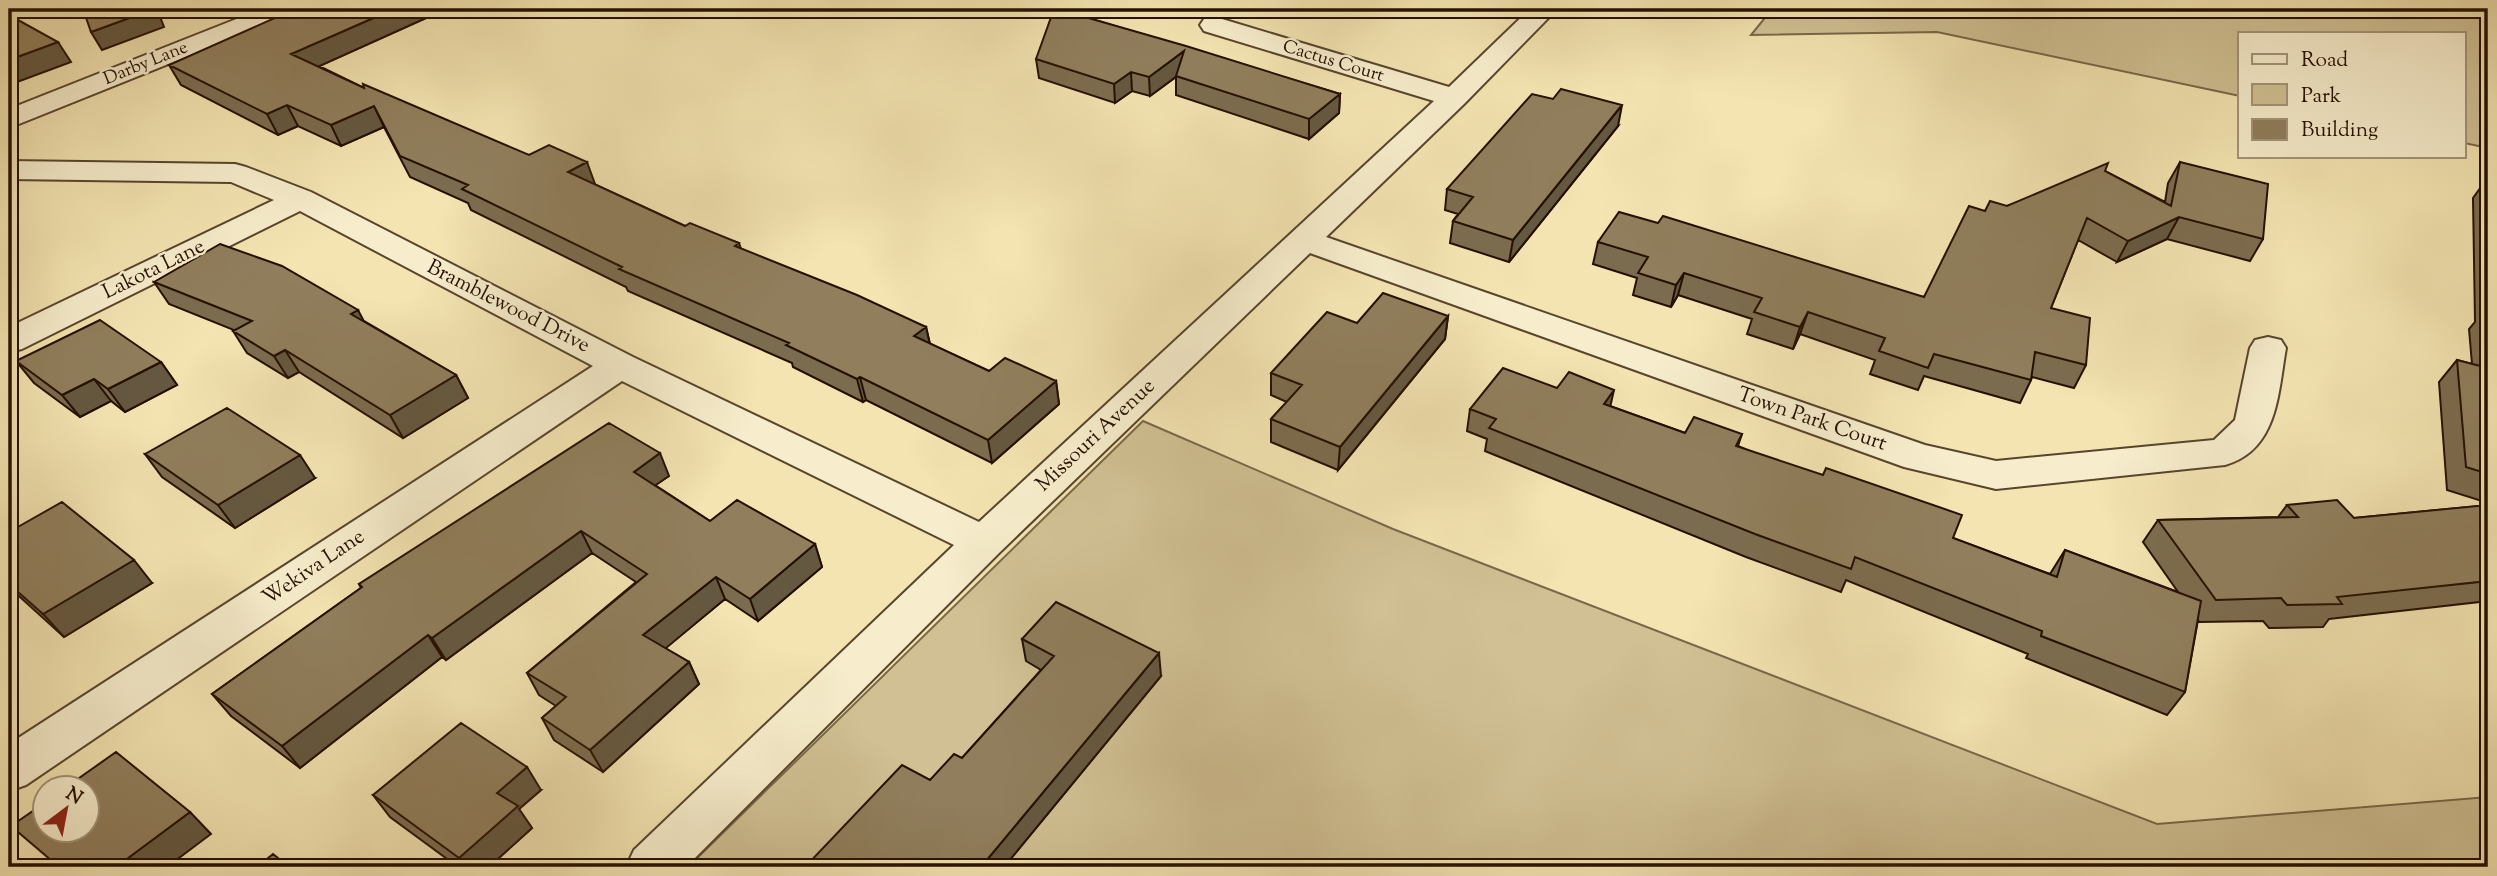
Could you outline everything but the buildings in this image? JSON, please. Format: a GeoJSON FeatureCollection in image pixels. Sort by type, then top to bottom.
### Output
{"type":"FeatureCollection","features":[{"type":"Feature","properties":{"kind":"street","name":"Darby Lane"},"geometry":{"type":"LineString","coordinates":[[9,119],[284,9]]}},
{"type":"Feature","properties":{"kind":"street","name":"Missouri Avenue"},"geometry":{"type":"LineString","coordinates":[[652,867],[984,542],[1454,98],[1544,9]]}},
{"type":"Feature","properties":{"kind":"street","name":"Cactus Court"},"geometry":{"type":"LineString","coordinates":[[1213,25],[1454,98]]}},
{"type":"Feature","properties":{"kind":"street","name":"Bramblewood Drive"},"geometry":{"type":"LineString","coordinates":[[9,170],[235,173],[300,199],[620,365],[984,542]]}},
{"type":"Feature","properties":{"kind":"street","name":"Lakota Lane"},"geometry":{"type":"LineString","coordinates":[[9,341],[300,199]]}},
{"type":"Feature","properties":{"kind":"street","name":"Town Park Court"},"geometry":{"type":"LineString","coordinates":[[1304,240],[1918,457],[1996,475],[2225,452],[2253,425],[2268,348]]}},
{"type":"Feature","properties":{"kind":"street","name":"Wekiva Lane"},"geometry":{"type":"LineString","coordinates":[[9,770],[620,365]]}},
{"type":"Feature","properties":{"kind":"green space"},"geometry":{"type":"Polygon","coordinates":[[[1772,9],[2488,9],[2488,148],[2466,143],[2466,32],[2238,32],[2238,96],[1937,32],[1751,35],[1772,9]]]}},
{"type":"Feature","properties":{"kind":"green space"},"geometry":{"type":"Polygon","coordinates":[[[1143,421],[1393,529],[2157,824],[2488,797],[2488,867],[688,867],[1143,421]]]}}]}
